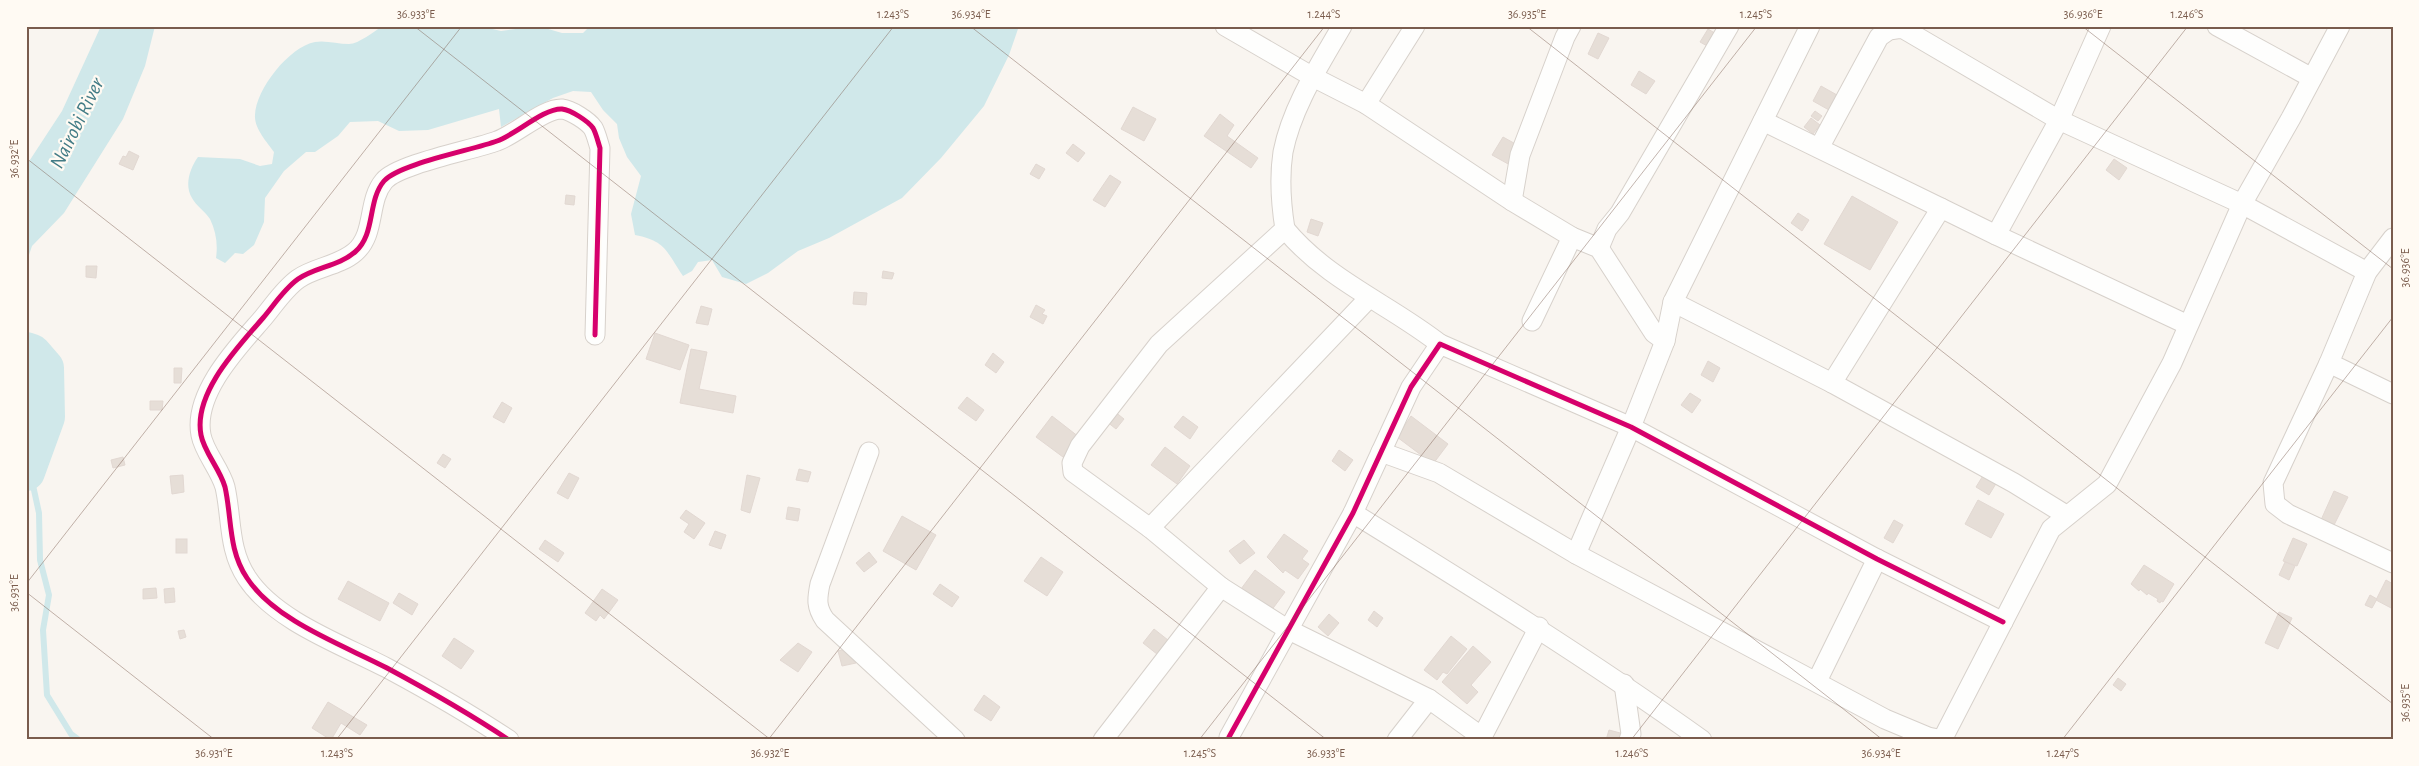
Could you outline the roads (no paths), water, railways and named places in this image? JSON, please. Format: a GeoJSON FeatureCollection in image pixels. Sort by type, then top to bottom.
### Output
{"type":"FeatureCollection","features":[{"type":"Feature","properties":{"kind":"street"},"geometry":{"type":"LineString","coordinates":[[1225,26],[1313,77],[1366,104],[1512,201],[1572,237],[1599,248],[1654,333],[1665,341]]}},
{"type":"Feature","properties":{"kind":"street"},"geometry":{"type":"LineString","coordinates":[[1342,26],[1313,77],[1294,116],[1283,152],[1280,196],[1285,229],[1311,258],[1369,298],[1389,307],[1440,344],[1632,427],[1877,559],[2003,622]]}},
{"type":"Feature","properties":{"kind":"street"},"geometry":{"type":"LineString","coordinates":[[1366,104],[1414,26]]}},
{"type":"Feature","properties":{"kind":"street"},"geometry":{"type":"LineString","coordinates":[[1512,201],[1520,154],[1564,37],[1571,26]]}},
{"type":"Feature","properties":{"kind":"street"},"geometry":{"type":"LineString","coordinates":[[1599,248],[1607,229],[1620,213],[1729,26]]}},
{"type":"Feature","properties":{"kind":"street"},"geometry":{"type":"LineString","coordinates":[[1576,554],[1632,427],[1665,341],[1673,302],[1810,26]]}},
{"type":"Feature","properties":{"kind":"street"},"geometry":{"type":"LineString","coordinates":[[1996,236],[2059,120],[2101,26]]}},
{"type":"Feature","properties":{"kind":"street"},"geometry":{"type":"LineString","coordinates":[[2217,26],[2312,78]]}},
{"type":"Feature","properties":{"kind":"street"},"geometry":{"type":"LineString","coordinates":[[1381,452],[1439,474],[1576,554],[1886,719],[1928,737],[1942,740],[2051,530],[2107,484],[2172,363],[2242,204],[2340,26]]}},
{"type":"Feature","properties":{"kind":"street"},"geometry":{"type":"LineString","coordinates":[[1818,148],[1879,37],[1889,30],[1902,28],[2059,120],[2242,204],[2367,272]]}},
{"type":"Feature","properties":{"kind":"street"},"geometry":{"type":"LineString","coordinates":[[509,740],[478,719],[300,624],[271,603],[248,579],[234,554],[225,489],[220,472],[201,436],[201,414],[213,384],[226,361],[287,289],[299,278],[355,252],[365,239],[378,189],[385,178],[396,172],[453,153],[479,148],[510,137],[549,113],[562,109],[580,117],[593,128],[600,148],[595,335]]}},
{"type":"Feature","properties":{"kind":"street"},"geometry":{"type":"LineString","coordinates":[[1763,121],[1996,236],[2188,325]]}},
{"type":"Feature","properties":{"kind":"street"},"geometry":{"type":"LineString","coordinates":[[1832,383],[1941,208]]}},
{"type":"Feature","properties":{"kind":"street"},"geometry":{"type":"LineString","coordinates":[[1285,229],[1159,344],[1080,446],[1072,463],[1073,472],[1150,528],[1221,587],[1287,630],[1429,699],[1481,738],[1539,628]]}},
{"type":"Feature","properties":{"kind":"street"},"geometry":{"type":"LineString","coordinates":[[1532,322],[1572,237]]}},
{"type":"Feature","properties":{"kind":"street"},"geometry":{"type":"LineString","coordinates":[[2393,238],[2367,272],[2272,483],[2275,504],[2288,514],[2393,563]]}},
{"type":"Feature","properties":{"kind":"street"},"geometry":{"type":"LineString","coordinates":[[1150,528],[1369,298]]}},
{"type":"Feature","properties":{"kind":"street"},"geometry":{"type":"LineString","coordinates":[[1673,302],[1832,383],[2014,483],[2066,516]]}},
{"type":"Feature","properties":{"kind":"street"},"geometry":{"type":"LineString","coordinates":[[1230,739],[1287,630],[1352,513],[1411,387],[1440,344]]}},
{"type":"Feature","properties":{"kind":"street"},"geometry":{"type":"LineString","coordinates":[[2328,362],[2393,394]]}},
{"type":"Feature","properties":{"kind":"street"},"geometry":{"type":"LineString","coordinates":[[869,452],[820,584],[817,598],[818,610],[832,626],[955,740]]}},
{"type":"Feature","properties":{"kind":"street"},"geometry":{"type":"LineString","coordinates":[[1352,513],[1539,628],[1624,684],[1702,740]]}},
{"type":"Feature","properties":{"kind":"street"},"geometry":{"type":"LineString","coordinates":[[1817,681],[1877,559]]}},
{"type":"Feature","properties":{"kind":"street"},"geometry":{"type":"LineString","coordinates":[[1103,740],[1221,587]]}},
{"type":"Feature","properties":{"kind":"street"},"geometry":{"type":"LineString","coordinates":[[1624,684],[1631,734],[1630,740]]}},
{"type":"Feature","properties":{"kind":"street"},"geometry":{"type":"LineString","coordinates":[[1397,740],[1429,699]]}},
{"type":"Feature","properties":{"kind":"water","name":"Nairobi River"},"geometry":{"type":"Polygon","coordinates":[[[101,26],[155,26],[145,66],[123,119],[64,213],[32,246],[26,264],[26,166],[62,111],[101,26]]]}},
{"type":"Feature","properties":{"kind":"water"},"geometry":{"type":"Polygon","coordinates":[[[383,26],[479,26],[501,31],[538,26],[562,33],[583,33],[590,26],[1019,26],[1009,55],[984,106],[941,158],[902,198],[829,238],[798,251],[768,273],[746,284],[722,277],[712,260],[698,262],[692,271],[683,276],[664,248],[653,240],[635,235],[631,214],[641,176],[627,157],[619,138],[617,124],[603,110],[591,92],[573,91],[553,98],[501,127],[499,109],[428,130],[399,131],[378,121],[350,122],[338,136],[315,152],[306,152],[284,171],[265,198],[264,222],[254,245],[243,254],[235,253],[225,263],[216,258],[217,248],[214,228],[208,216],[194,201],[188,188],[190,171],[198,157],[240,159],[260,166],[272,164],[274,152],[259,130],[255,115],[261,93],[276,71],[285,60],[305,46],[315,42],[353,43],[362,40],[383,26]]]}},
{"type":"Feature","properties":{"kind":"waterway"},"geometry":{"type":"LineString","coordinates":[[26,351],[32,353],[45,368],[46,417],[26,472]]}},
{"type":"Feature","properties":{"kind":"waterway"},"geometry":{"type":"LineString","coordinates":[[29,467],[39,513],[40,560],[49,595],[43,630],[47,695],[71,734],[79,740]]}}]}
